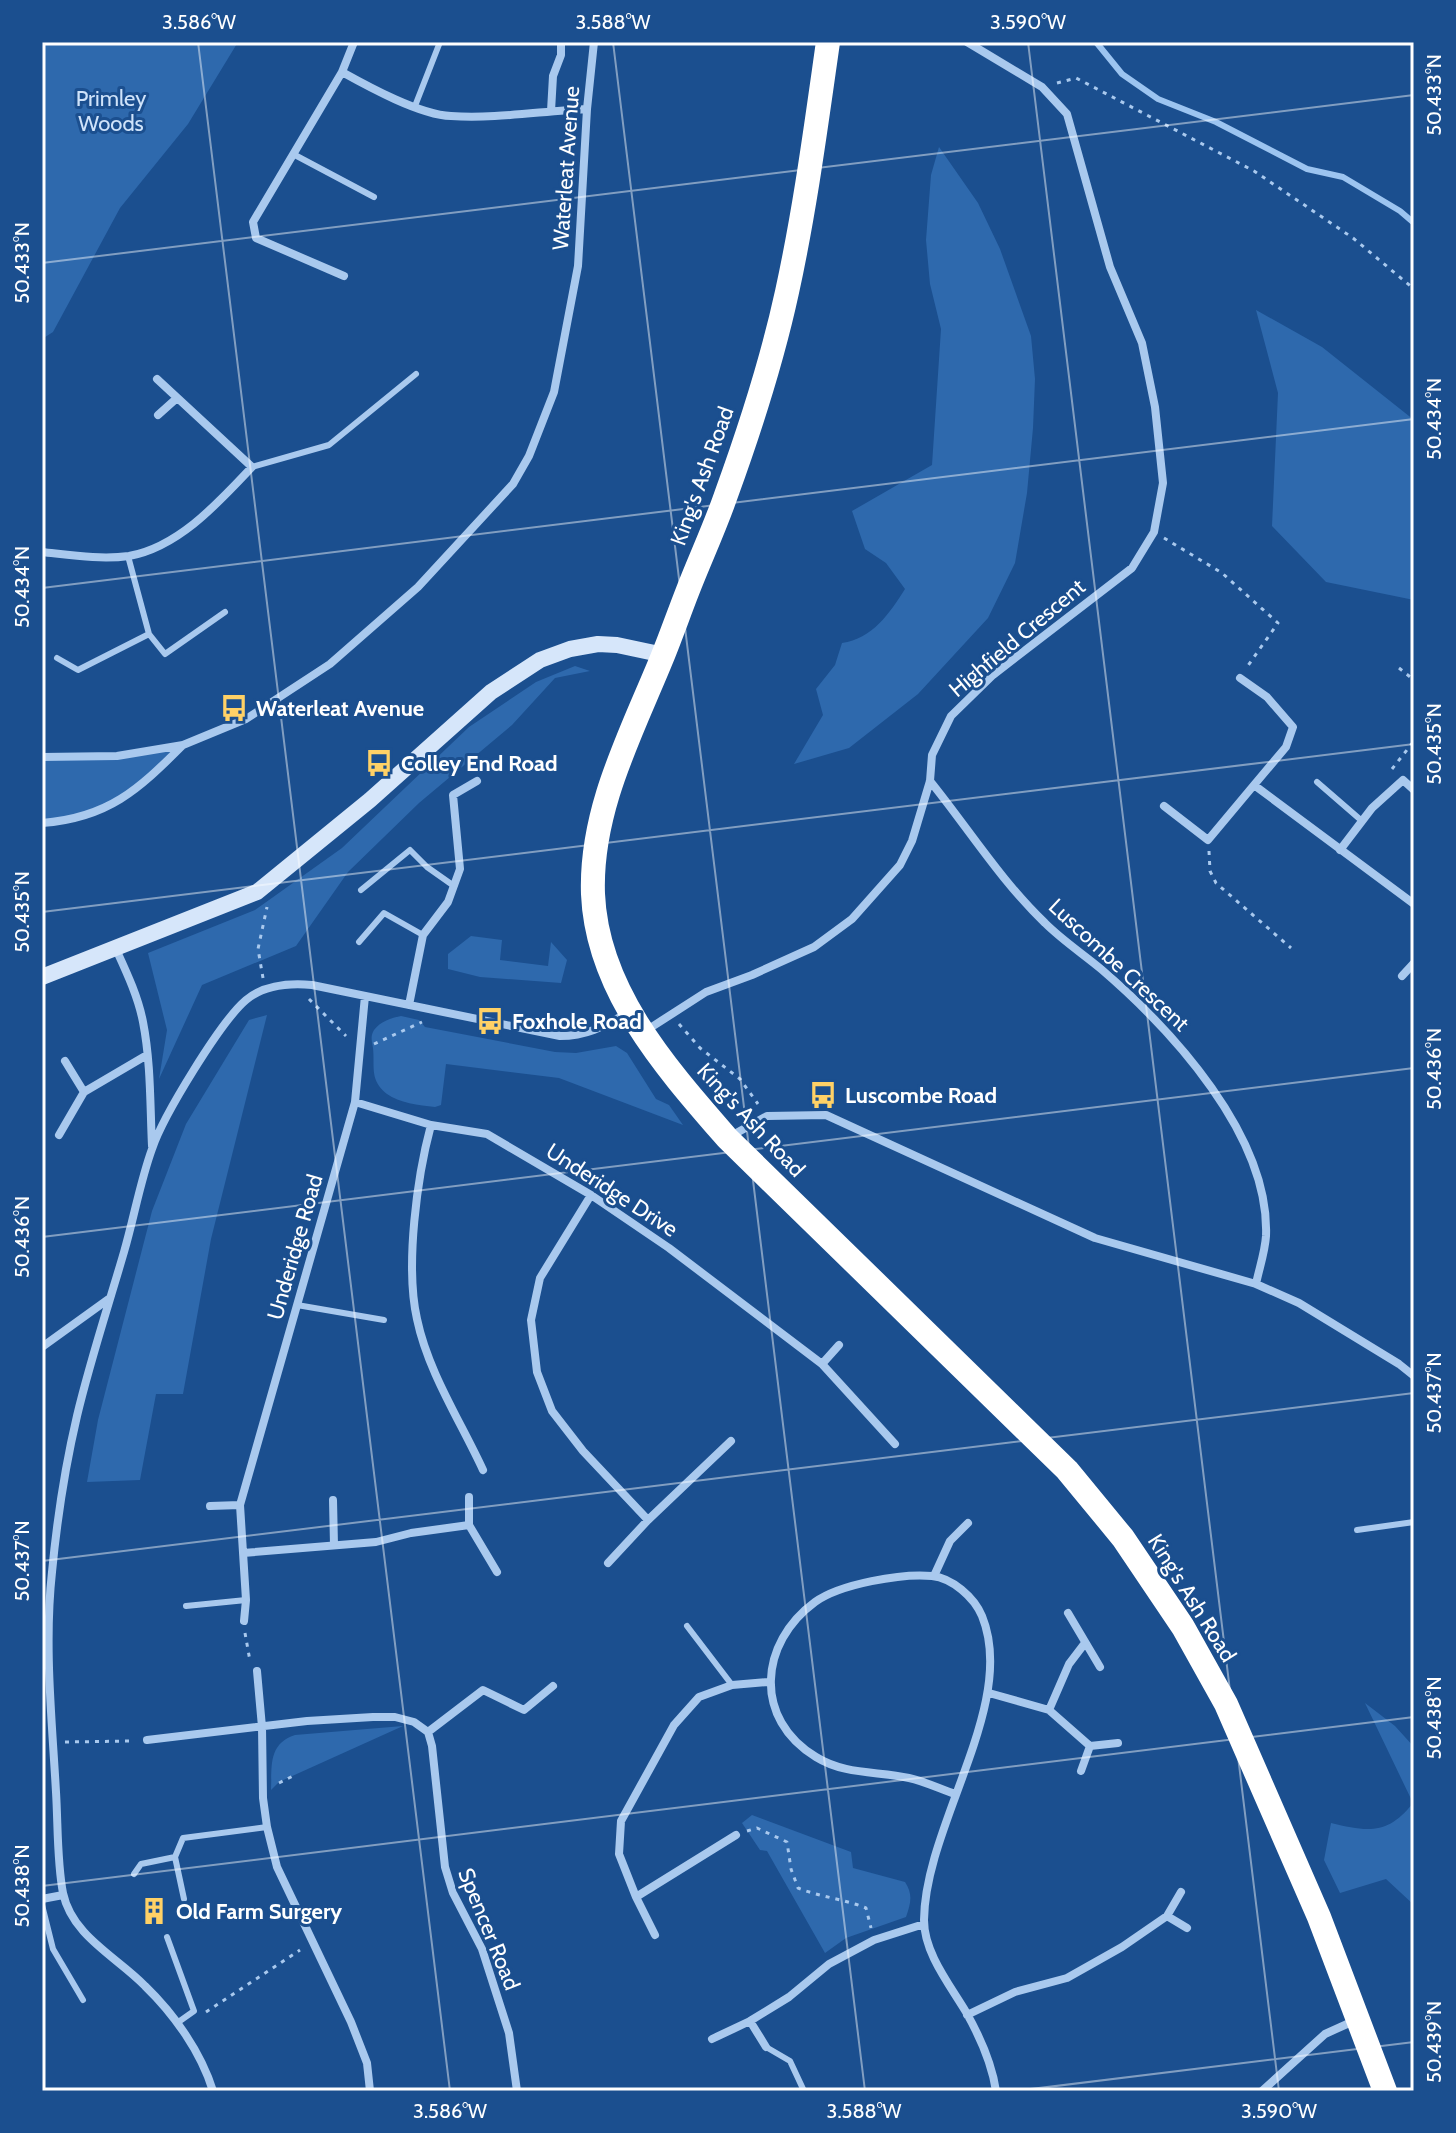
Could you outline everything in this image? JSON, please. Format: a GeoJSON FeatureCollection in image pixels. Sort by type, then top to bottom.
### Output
{"type":"FeatureCollection","features":[{"type":"Feature","properties":{"kind":"highway","name":"King's Ash Road"},"geometry":{"type":"LineString","coordinates":[[828,42],[790,277],[770,358],[726,495],[603,807],[596,842],[593,894],[600,942],[610,973],[629,1011],[686,1091],[727,1138],[1067,1470],[1123,1538],[1183,1627],[1226,1704],[1307,1889],[1385,2091]]}},
{"type":"Feature","properties":{"kind":"street"},"geometry":{"type":"LineString","coordinates":[[344,276],[256,238],[253,222],[342,72],[354,42]]}},
{"type":"Feature","properties":{"kind":"street"},"geometry":{"type":"LineString","coordinates":[[551,111],[553,76],[561,55],[561,42]]}},
{"type":"Feature","properties":{"kind":"street","name":"Waterleat Avenue"},"geometry":{"type":"LineString","coordinates":[[42,757],[117,756],[183,745],[246,719],[330,664],[418,587],[513,484],[529,456],[554,392],[578,266],[594,42]]}},
{"type":"Feature","properties":{"kind":"street","name":"Highfield Crescent"},"geometry":{"type":"LineString","coordinates":[[643,1032],[706,992],[814,947],[852,919],[900,865],[912,841],[930,781],[932,755],[951,716],[993,675],[1132,568],[1154,532],[1163,483],[1160,440],[1142,343],[1110,267],[1067,114],[1042,87],[967,42]]}},
{"type":"Feature","properties":{"kind":"street"},"geometry":{"type":"LineString","coordinates":[[342,72],[369,87],[448,116],[587,109]]}},
{"type":"Feature","properties":{"kind":"street"},"geometry":{"type":"LineString","coordinates":[[42,552],[110,557],[145,551],[177,535],[205,514],[252,467],[157,379]]}},
{"type":"Feature","properties":{"kind":"street"},"geometry":{"type":"LineString","coordinates":[[158,415],[177,398]]}},
{"type":"Feature","properties":{"kind":"street"},"geometry":{"type":"LineString","coordinates":[[42,977],[257,892],[370,800],[491,692],[540,660],[570,649],[598,644],[664,655]]}},
{"type":"Feature","properties":{"kind":"street"},"geometry":{"type":"LineString","coordinates":[[1164,806],[1208,840],[1286,747],[1293,727],[1267,697],[1240,678]]}},
{"type":"Feature","properties":{"kind":"street","name":"Waterleat Avenue"},"geometry":{"type":"LineString","coordinates":[[42,823],[72,820],[106,810],[127,796],[183,745]]}},
{"type":"Feature","properties":{"kind":"street"},"geometry":{"type":"LineString","coordinates":[[1340,850],[1362,821],[1403,780],[1413,787]]}},
{"type":"Feature","properties":{"kind":"street"},"geometry":{"type":"LineString","coordinates":[[409,1005],[423,935],[448,902],[460,869],[453,795],[477,781]]}},
{"type":"Feature","properties":{"kind":"street","name":"Luscombe Crescent"},"geometry":{"type":"LineString","coordinates":[[930,781],[999,873],[1045,924],[1103,971],[1179,1044],[1206,1078],[1248,1154],[1260,1189],[1266,1238],[1256,1284]]}},
{"type":"Feature","properties":{"kind":"street"},"geometry":{"type":"LineString","coordinates":[[1254,785],[1414,904]]}},
{"type":"Feature","properties":{"kind":"street"},"geometry":{"type":"LineString","coordinates":[[115,947],[131,981],[143,1020],[152,1147]]}},
{"type":"Feature","properties":{"kind":"street"},"geometry":{"type":"LineString","coordinates":[[1402,976],[1414,963]]}},
{"type":"Feature","properties":{"kind":"street"},"geometry":{"type":"LineString","coordinates":[[213,2091],[208,2075],[177,2023],[147,1987],[90,1940],[63,1895],[53,1742],[49,1653],[51,1575],[77,1417],[152,1147],[182,1090],[229,1018],[247,999],[265,989],[294,984],[560,1036],[579,1036],[629,1011]]}},
{"type":"Feature","properties":{"kind":"street","name":"Underidge Road"},"geometry":{"type":"LineString","coordinates":[[244,1621],[246,1600],[240,1505],[355,1102],[365,996]]}},
{"type":"Feature","properties":{"kind":"street"},"geometry":{"type":"LineString","coordinates":[[59,1135],[84,1092],[147,1055]]}},
{"type":"Feature","properties":{"kind":"street"},"geometry":{"type":"LineString","coordinates":[[65,1061],[84,1092]]}},
{"type":"Feature","properties":{"kind":"street","name":"Underidge Drive"},"geometry":{"type":"LineString","coordinates":[[355,1102],[431,1125],[487,1134],[591,1195],[669,1248],[822,1364],[895,1444]]}},
{"type":"Feature","properties":{"kind":"street"},"geometry":{"type":"LineString","coordinates":[[727,1138],[767,1116],[826,1115],[1095,1238],[1256,1284],[1299,1303],[1414,1376]]}},
{"type":"Feature","properties":{"kind":"street"},"geometry":{"type":"LineString","coordinates":[[431,1125],[422,1160],[415,1220],[413,1283],[417,1320],[430,1358],[483,1470]]}},
{"type":"Feature","properties":{"kind":"street"},"geometry":{"type":"LineString","coordinates":[[591,1195],[540,1278],[531,1320],[537,1372],[552,1411],[583,1451],[648,1520]]}},
{"type":"Feature","properties":{"kind":"street"},"geometry":{"type":"LineString","coordinates":[[42,1347],[111,1298]]}},
{"type":"Feature","properties":{"kind":"street"},"geometry":{"type":"LineString","coordinates":[[822,1364],[839,1345]]}},
{"type":"Feature","properties":{"kind":"street"},"geometry":{"type":"LineString","coordinates":[[608,1563],[731,1441]]}},
{"type":"Feature","properties":{"kind":"street"},"geometry":{"type":"LineString","coordinates":[[469,1497],[469,1525],[497,1572]]}},
{"type":"Feature","properties":{"kind":"street"},"geometry":{"type":"LineString","coordinates":[[333,1500],[334,1545]]}},
{"type":"Feature","properties":{"kind":"street"},"geometry":{"type":"LineString","coordinates":[[210,1506],[240,1505]]}},
{"type":"Feature","properties":{"kind":"street"},"geometry":{"type":"LineString","coordinates":[[934,1576],[950,1541],[968,1523]]}},
{"type":"Feature","properties":{"kind":"street"},"geometry":{"type":"LineString","coordinates":[[243,1553],[376,1542],[411,1533],[469,1525]]}},
{"type":"Feature","properties":{"kind":"street"},"geometry":{"type":"LineString","coordinates":[[955,1794],[909,1778],[837,1768],[814,1757],[796,1743],[775,1711],[768,1682],[774,1657],[784,1636],[817,1601],[879,1580],[934,1576],[954,1584],[969,1597],[982,1615],[989,1656],[989,1693],[932,1867],[924,1924],[937,1964],[979,2037],[996,2091]]}},
{"type":"Feature","properties":{"kind":"street"},"geometry":{"type":"LineString","coordinates":[[1068,1613],[1100,1667]]}},
{"type":"Feature","properties":{"kind":"street"},"geometry":{"type":"LineString","coordinates":[[1049,1710],[1069,1664],[1085,1643]]}},
{"type":"Feature","properties":{"kind":"street"},"geometry":{"type":"LineString","coordinates":[[257,1671],[263,1798],[277,1867],[330,1976],[367,2063],[370,2091]]}},
{"type":"Feature","properties":{"kind":"street"},"geometry":{"type":"LineString","coordinates":[[655,1935],[619,1854],[621,1821],[674,1725],[699,1697],[732,1685],[768,1682]]}},
{"type":"Feature","properties":{"kind":"street"},"geometry":{"type":"LineString","coordinates":[[147,1740],[307,1721],[395,1717],[414,1722],[428,1732],[483,1690],[524,1710],[553,1686]]}},
{"type":"Feature","properties":{"kind":"street"},"geometry":{"type":"LineString","coordinates":[[989,1693],[1049,1710],[1090,1746],[1118,1743]]}},
{"type":"Feature","properties":{"kind":"street","name":"Spencer Road"},"geometry":{"type":"LineString","coordinates":[[428,1732],[445,1867],[453,1893],[482,1949],[509,2033],[517,2091]]}},
{"type":"Feature","properties":{"kind":"street"},"geometry":{"type":"LineString","coordinates":[[1081,1771],[1090,1746]]}},
{"type":"Feature","properties":{"kind":"street"},"geometry":{"type":"LineString","coordinates":[[636,1897],[736,1835]]}},
{"type":"Feature","properties":{"kind":"street"},"geometry":{"type":"LineString","coordinates":[[967,2015],[1015,1992],[1067,1978],[1122,1947],[1167,1916],[1181,1892]]}},
{"type":"Feature","properties":{"kind":"street"},"geometry":{"type":"LineString","coordinates":[[42,1902],[63,1895]]}},
{"type":"Feature","properties":{"kind":"street"},"geometry":{"type":"LineString","coordinates":[[1167,1916],[1187,1928]]}},
{"type":"Feature","properties":{"kind":"street"},"geometry":{"type":"LineString","coordinates":[[712,2039],[789,1997],[829,1964],[874,1940],[924,1924]]}},
{"type":"Feature","properties":{"kind":"street"},"geometry":{"type":"LineString","coordinates":[[1262,2091],[1325,2034],[1359,2019]]}},
{"type":"Feature","properties":{"kind":"street"},"geometry":{"type":"LineString","coordinates":[[750,2021],[766,2047]]}},
{"type":"Feature","properties":{"kind":"lane"},"geometry":{"type":"LineString","coordinates":[[415,106],[440,42]]}},
{"type":"Feature","properties":{"kind":"lane"},"geometry":{"type":"LineString","coordinates":[[293,154],[374,197]]}},
{"type":"Feature","properties":{"kind":"lane"},"geometry":{"type":"LineString","coordinates":[[252,467],[329,445],[416,374]]}},
{"type":"Feature","properties":{"kind":"lane"},"geometry":{"type":"LineString","coordinates":[[128,556],[149,634],[165,654],[225,612]]}},
{"type":"Feature","properties":{"kind":"lane"},"geometry":{"type":"LineString","coordinates":[[57,658],[78,670],[149,634]]}},
{"type":"Feature","properties":{"kind":"lane"},"geometry":{"type":"LineString","coordinates":[[1317,782],[1362,821]]}},
{"type":"Feature","properties":{"kind":"lane"},"geometry":{"type":"LineString","coordinates":[[361,890],[410,850],[454,886]]}},
{"type":"Feature","properties":{"kind":"lane"},"geometry":{"type":"LineString","coordinates":[[359,942],[384,913],[423,935]]}},
{"type":"Feature","properties":{"kind":"lane"},"geometry":{"type":"LineString","coordinates":[[297,1305],[384,1320]]}},
{"type":"Feature","properties":{"kind":"lane"},"geometry":{"type":"LineString","coordinates":[[1357,1530],[1414,1522]]}},
{"type":"Feature","properties":{"kind":"lane"},"geometry":{"type":"LineString","coordinates":[[186,1606],[246,1600]]}},
{"type":"Feature","properties":{"kind":"lane"},"geometry":{"type":"LineString","coordinates":[[687,1626],[732,1685]]}},
{"type":"Feature","properties":{"kind":"lane"},"geometry":{"type":"LineString","coordinates":[[184,1899],[175,1857],[183,1838],[267,1827]]}},
{"type":"Feature","properties":{"kind":"lane"},"geometry":{"type":"LineString","coordinates":[[134,1874],[141,1864],[175,1857]]}},
{"type":"Feature","properties":{"kind":"lane"},"geometry":{"type":"LineString","coordinates":[[42,1902],[53,1949],[83,2000]]}},
{"type":"Feature","properties":{"kind":"lane"},"geometry":{"type":"LineString","coordinates":[[167,1937],[194,2011],[177,2023]]}},
{"type":"Feature","properties":{"kind":"lane"},"geometry":{"type":"LineString","coordinates":[[766,2047],[790,2061],[804,2091]]}},
{"type":"Feature","properties":{"kind":"path"},"geometry":{"type":"LineString","coordinates":[[1042,87],[1076,78],[1254,171],[1353,238],[1414,289]]}},
{"type":"Feature","properties":{"kind":"path"},"geometry":{"type":"LineString","coordinates":[[1154,532],[1222,573],[1278,623],[1240,678]]}},
{"type":"Feature","properties":{"kind":"path"},"geometry":{"type":"LineString","coordinates":[[1399,668],[1414,680]]}},
{"type":"Feature","properties":{"kind":"path"},"geometry":{"type":"LineString","coordinates":[[1403,780],[1391,771],[1414,741]]}},
{"type":"Feature","properties":{"kind":"path"},"geometry":{"type":"LineString","coordinates":[[1208,840],[1210,871],[1216,883],[1291,948]]}},
{"type":"Feature","properties":{"kind":"path"},"geometry":{"type":"LineString","coordinates":[[265,989],[258,949],[271,881]]}},
{"type":"Feature","properties":{"kind":"path"},"geometry":{"type":"LineString","coordinates":[[670,1013],[700,1048],[740,1079],[767,1116]]}},
{"type":"Feature","properties":{"kind":"path"},"geometry":{"type":"LineString","coordinates":[[244,1621],[249,1659]]}},
{"type":"Feature","properties":{"kind":"path"},"geometry":{"type":"LineString","coordinates":[[53,1742],[147,1740]]}},
{"type":"Feature","properties":{"kind":"path"},"geometry":{"type":"LineString","coordinates":[[279,1783],[293,1776]]}},
{"type":"Feature","properties":{"kind":"path"},"geometry":{"type":"LineString","coordinates":[[736,1835],[757,1828],[787,1842],[798,1888],[866,1908],[874,1940]]}},
{"type":"Feature","properties":{"kind":"path"},"geometry":{"type":"LineString","coordinates":[[200,2015],[293,1954]]}},
{"type":"Feature","properties":{"kind":"green space","name":"Primley Woods"},"geometry":{"type":"Polygon","coordinates":[[[42,42],[238,42],[188,124],[120,208],[53,332],[42,339],[42,42]]]}},
{"type":"Feature","properties":{"kind":"green space"},"geometry":{"type":"Polygon","coordinates":[[[939,147],[978,203],[1000,249],[1031,336],[1035,379],[1033,428],[1027,493],[1015,563],[988,618],[918,694],[849,748],[794,764],[823,715],[816,689],[835,665],[842,643],[853,641],[871,630],[886,616],[905,589],[886,563],[865,549],[852,511],[932,465],[941,329],[930,284],[926,240],[931,175],[939,147]]]}},
{"type":"Feature","properties":{"kind":"green space"},"geometry":{"type":"Polygon","coordinates":[[[1256,310],[1322,347],[1414,420],[1414,600],[1326,582],[1272,526],[1278,393],[1256,310]]]}},
{"type":"Feature","properties":{"kind":"green space"},"geometry":{"type":"Polygon","coordinates":[[[575,666],[590,671],[555,678],[512,725],[419,803],[348,872],[296,946],[202,985],[159,1079],[167,1030],[148,953],[255,910],[342,848],[469,727],[536,682],[575,666]]]}},
{"type":"Feature","properties":{"kind":"green space"},"geometry":{"type":"Polygon","coordinates":[[[183,745],[106,810],[42,823],[42,757],[117,756],[183,745]]]}},
{"type":"Feature","properties":{"kind":"green space"},"geometry":{"type":"Polygon","coordinates":[[[471,936],[502,940],[500,960],[548,966],[551,942],[567,960],[561,983],[480,977],[448,969],[448,954],[471,936]]]}},
{"type":"Feature","properties":{"kind":"green space"},"geometry":{"type":"Polygon","coordinates":[[[267,1015],[211,1239],[183,1394],[156,1394],[140,1480],[87,1482],[98,1420],[152,1211],[186,1124],[249,1020],[267,1015]]]}},
{"type":"Feature","properties":{"kind":"green space"},"geometry":{"type":"Polygon","coordinates":[[[401,1016],[419,1020],[425,1027],[555,1052],[576,1053],[616,1046],[627,1053],[656,1099],[669,1105],[683,1125],[559,1078],[446,1064],[441,1105],[435,1107],[397,1100],[381,1089],[375,1078],[372,1037],[380,1024],[401,1016]]]}},
{"type":"Feature","properties":{"kind":"green space"},"geometry":{"type":"Polygon","coordinates":[[[1365,1703],[1395,1726],[1414,1747],[1414,1905],[1386,1879],[1340,1893],[1324,1860],[1331,1823],[1367,1829],[1386,1826],[1413,1803],[1365,1703]]]}},
{"type":"Feature","properties":{"kind":"green space"},"geometry":{"type":"Polygon","coordinates":[[[403,1726],[279,1782],[271,1790],[273,1757],[286,1739],[295,1735],[403,1726]]]}},
{"type":"Feature","properties":{"kind":"green space"},"geometry":{"type":"Polygon","coordinates":[[[752,1815],[851,1852],[853,1868],[905,1882],[910,1899],[906,1917],[846,1938],[825,1953],[767,1851],[760,1850],[742,1823],[752,1815]]]}},
{"type":"Feature","properties":{"kind":"waterway"},"geometry":{"type":"LineString","coordinates":[[1096,42],[1122,74],[1158,99],[1216,122],[1307,169],[1343,177],[1400,211],[1414,223]]}},
{"type":"Feature","properties":{"kind":"place","name":"Waterleat Avenue"},"geometry":{"type":"Point","coordinates":[234,708]}},
{"type":"Feature","properties":{"kind":"place","name":"Colley End Road"},"geometry":{"type":"Point","coordinates":[379,763]}},
{"type":"Feature","properties":{"kind":"place","name":"Foxhole Road"},"geometry":{"type":"Point","coordinates":[490,1021]}},
{"type":"Feature","properties":{"kind":"place","name":"Luscombe Road"},"geometry":{"type":"Point","coordinates":[823,1095]}},
{"type":"Feature","properties":{"kind":"place","name":"Old Farm Surgery"},"geometry":{"type":"Point","coordinates":[154,1911]}}]}
